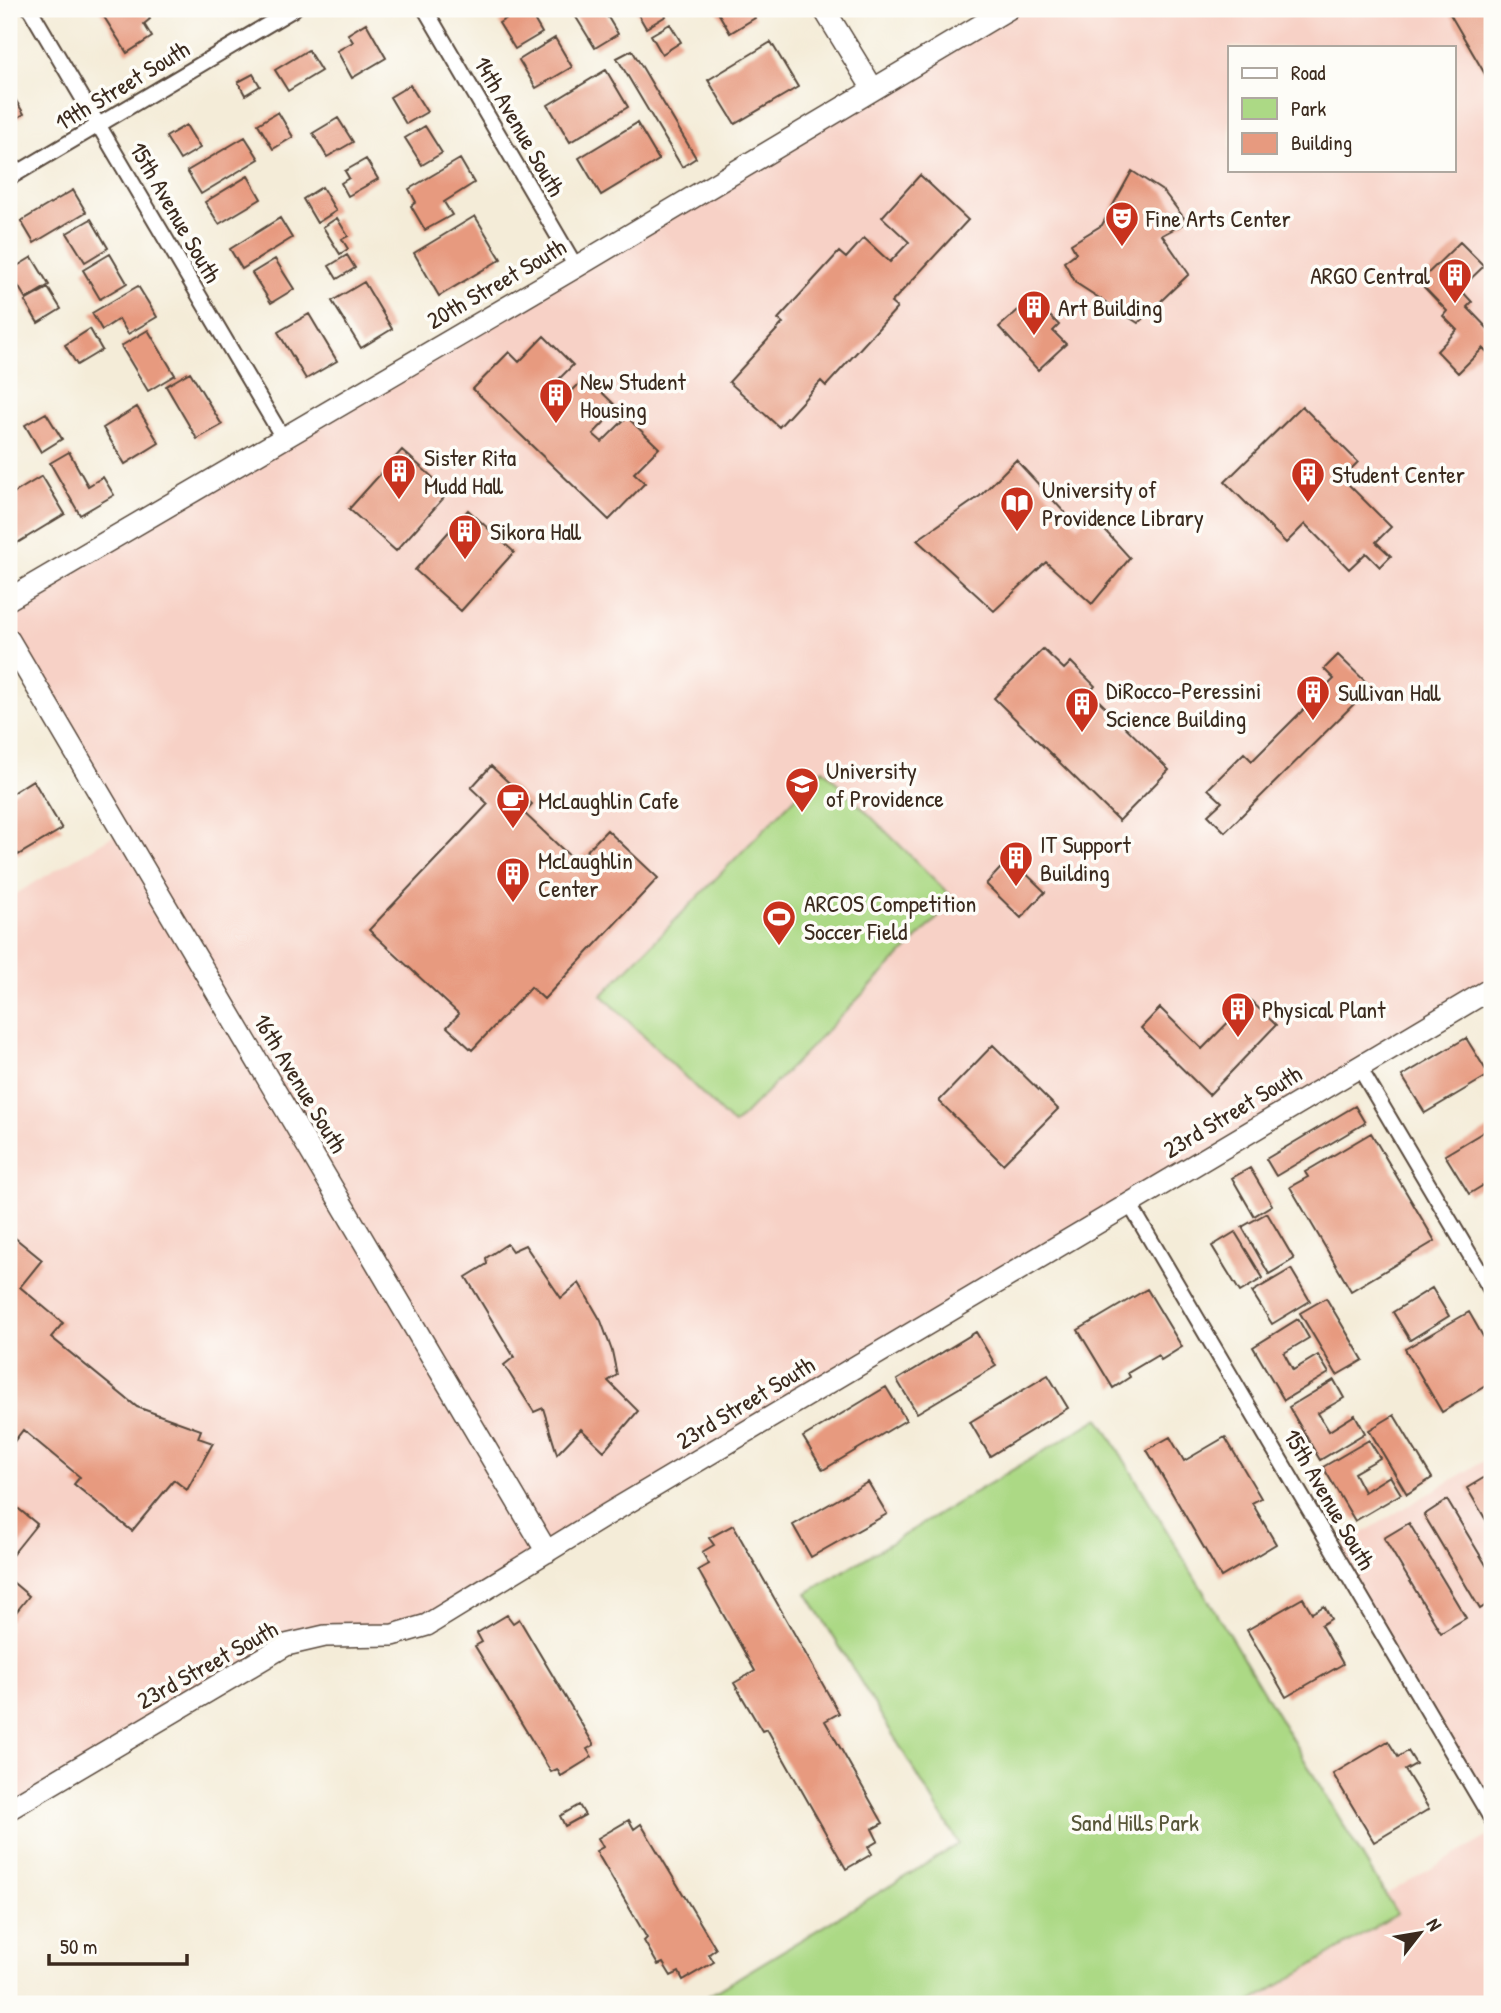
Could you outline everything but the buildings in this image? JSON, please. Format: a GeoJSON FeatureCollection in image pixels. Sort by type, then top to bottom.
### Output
{"type":"FeatureCollection","features":[{"type":"Feature","properties":{"kind":"street","name":"15th Avenue South"},"geometry":{"type":"LineString","coordinates":[[30,9],[283,438]]}},
{"type":"Feature","properties":{"kind":"street","name":"19th Street South"},"geometry":{"type":"LineString","coordinates":[[9,178],[294,9]]}},
{"type":"Feature","properties":{"kind":"street","name":"14th Avenue South"},"geometry":{"type":"LineString","coordinates":[[425,9],[576,267]]}},
{"type":"Feature","properties":{"kind":"street"},"geometry":{"type":"LineString","coordinates":[[824,9],[873,89]]}},
{"type":"Feature","properties":{"kind":"street","name":"20th Street South"},"geometry":{"type":"LineString","coordinates":[[9,599],[576,267],[1008,9]]}},
{"type":"Feature","properties":{"kind":"street","name":"16th Avenue South"},"geometry":{"type":"LineString","coordinates":[[9,640],[547,1552]]}},
{"type":"Feature","properties":{"kind":"street","name":"23rd Street South"},"geometry":{"type":"LineString","coordinates":[[9,1809],[285,1646],[325,1636],[393,1635],[427,1625],[1492,988]]}},
{"type":"Feature","properties":{"kind":"street"},"geometry":{"type":"LineString","coordinates":[[1359,1066],[1492,1292]]}},
{"type":"Feature","properties":{"kind":"street","name":"15th Avenue South"},"geometry":{"type":"LineString","coordinates":[[1129,1203],[1492,1820]]}},
{"type":"Feature","properties":{"kind":"shaded area","name":"University of Providence"},"geometry":{"type":"Polygon","coordinates":[[[1009,9],[1492,9],[1492,988],[427,1625],[285,1645],[9,1809],[9,898],[121,831],[9,640],[9,599],[1009,9]]]}},
{"type":"Feature","properties":{"kind":"shaded area"},"geometry":{"type":"Polygon","coordinates":[[[1492,1456],[1492,1820],[1334,1550],[1492,1456]]]}},
{"type":"Feature","properties":{"kind":"shaded area"},"geometry":{"type":"Polygon","coordinates":[[[1492,1834],[1492,2004],[1248,2004],[1397,1915],[1385,1895],[1492,1834]]]}},
{"type":"Feature","properties":{"kind":"green space","name":"ARCOS Competition Soccer Field"},"geometry":{"type":"Polygon","coordinates":[[[823,769],[955,900],[734,1125],[602,995],[823,769]]]}},
{"type":"Feature","properties":{"kind":"green space","name":"Sand Hills Park"},"geometry":{"type":"Polygon","coordinates":[[[1099,1418],[1397,1914],[1248,2004],[695,2004],[959,1844],[807,1593],[1099,1418]]]}},
{"type":"Feature","properties":{"kind":"place","name":"Fine Arts Center"},"geometry":{"type":"Point","coordinates":[1122,248]}},
{"type":"Feature","properties":{"kind":"place","name":"ARGO Central"},"geometry":{"type":"Point","coordinates":[1455,305]}},
{"type":"Feature","properties":{"kind":"place","name":"Art Building"},"geometry":{"type":"Point","coordinates":[1034,337]}},
{"type":"Feature","properties":{"kind":"place","name":"New Student Housing"},"geometry":{"type":"Point","coordinates":[556,425]}},
{"type":"Feature","properties":{"kind":"place","name":"Sister Rita Mudd Hall"},"geometry":{"type":"Point","coordinates":[399,501]}},
{"type":"Feature","properties":{"kind":"place","name":"Student Center"},"geometry":{"type":"Point","coordinates":[1308,504]}},
{"type":"Feature","properties":{"kind":"place","name":"University of Providence Library"},"geometry":{"type":"Point","coordinates":[1017,533]}},
{"type":"Feature","properties":{"kind":"place","name":"Sikora Hall"},"geometry":{"type":"Point","coordinates":[465,561]}},
{"type":"Feature","properties":{"kind":"place","name":"Sullivan Hall"},"geometry":{"type":"Point","coordinates":[1313,722]}},
{"type":"Feature","properties":{"kind":"place","name":"DiRocco-Peressini Science Building"},"geometry":{"type":"Point","coordinates":[1082,734]}},
{"type":"Feature","properties":{"kind":"place","name":"University of Providence"},"geometry":{"type":"Point","coordinates":[802,814]}},
{"type":"Feature","properties":{"kind":"place","name":"McLaughlin Cafe"},"geometry":{"type":"Point","coordinates":[513,830]}},
{"type":"Feature","properties":{"kind":"place","name":"IT Support Building"},"geometry":{"type":"Point","coordinates":[1016,888]}},
{"type":"Feature","properties":{"kind":"place","name":"McLaughlin Center"},"geometry":{"type":"Point","coordinates":[513,904]}},
{"type":"Feature","properties":{"kind":"place","name":"ARCOS Competition Soccer Field"},"geometry":{"type":"Point","coordinates":[779,947]}},
{"type":"Feature","properties":{"kind":"place","name":"Physical Plant"},"geometry":{"type":"Point","coordinates":[1238,1039]}}]}
